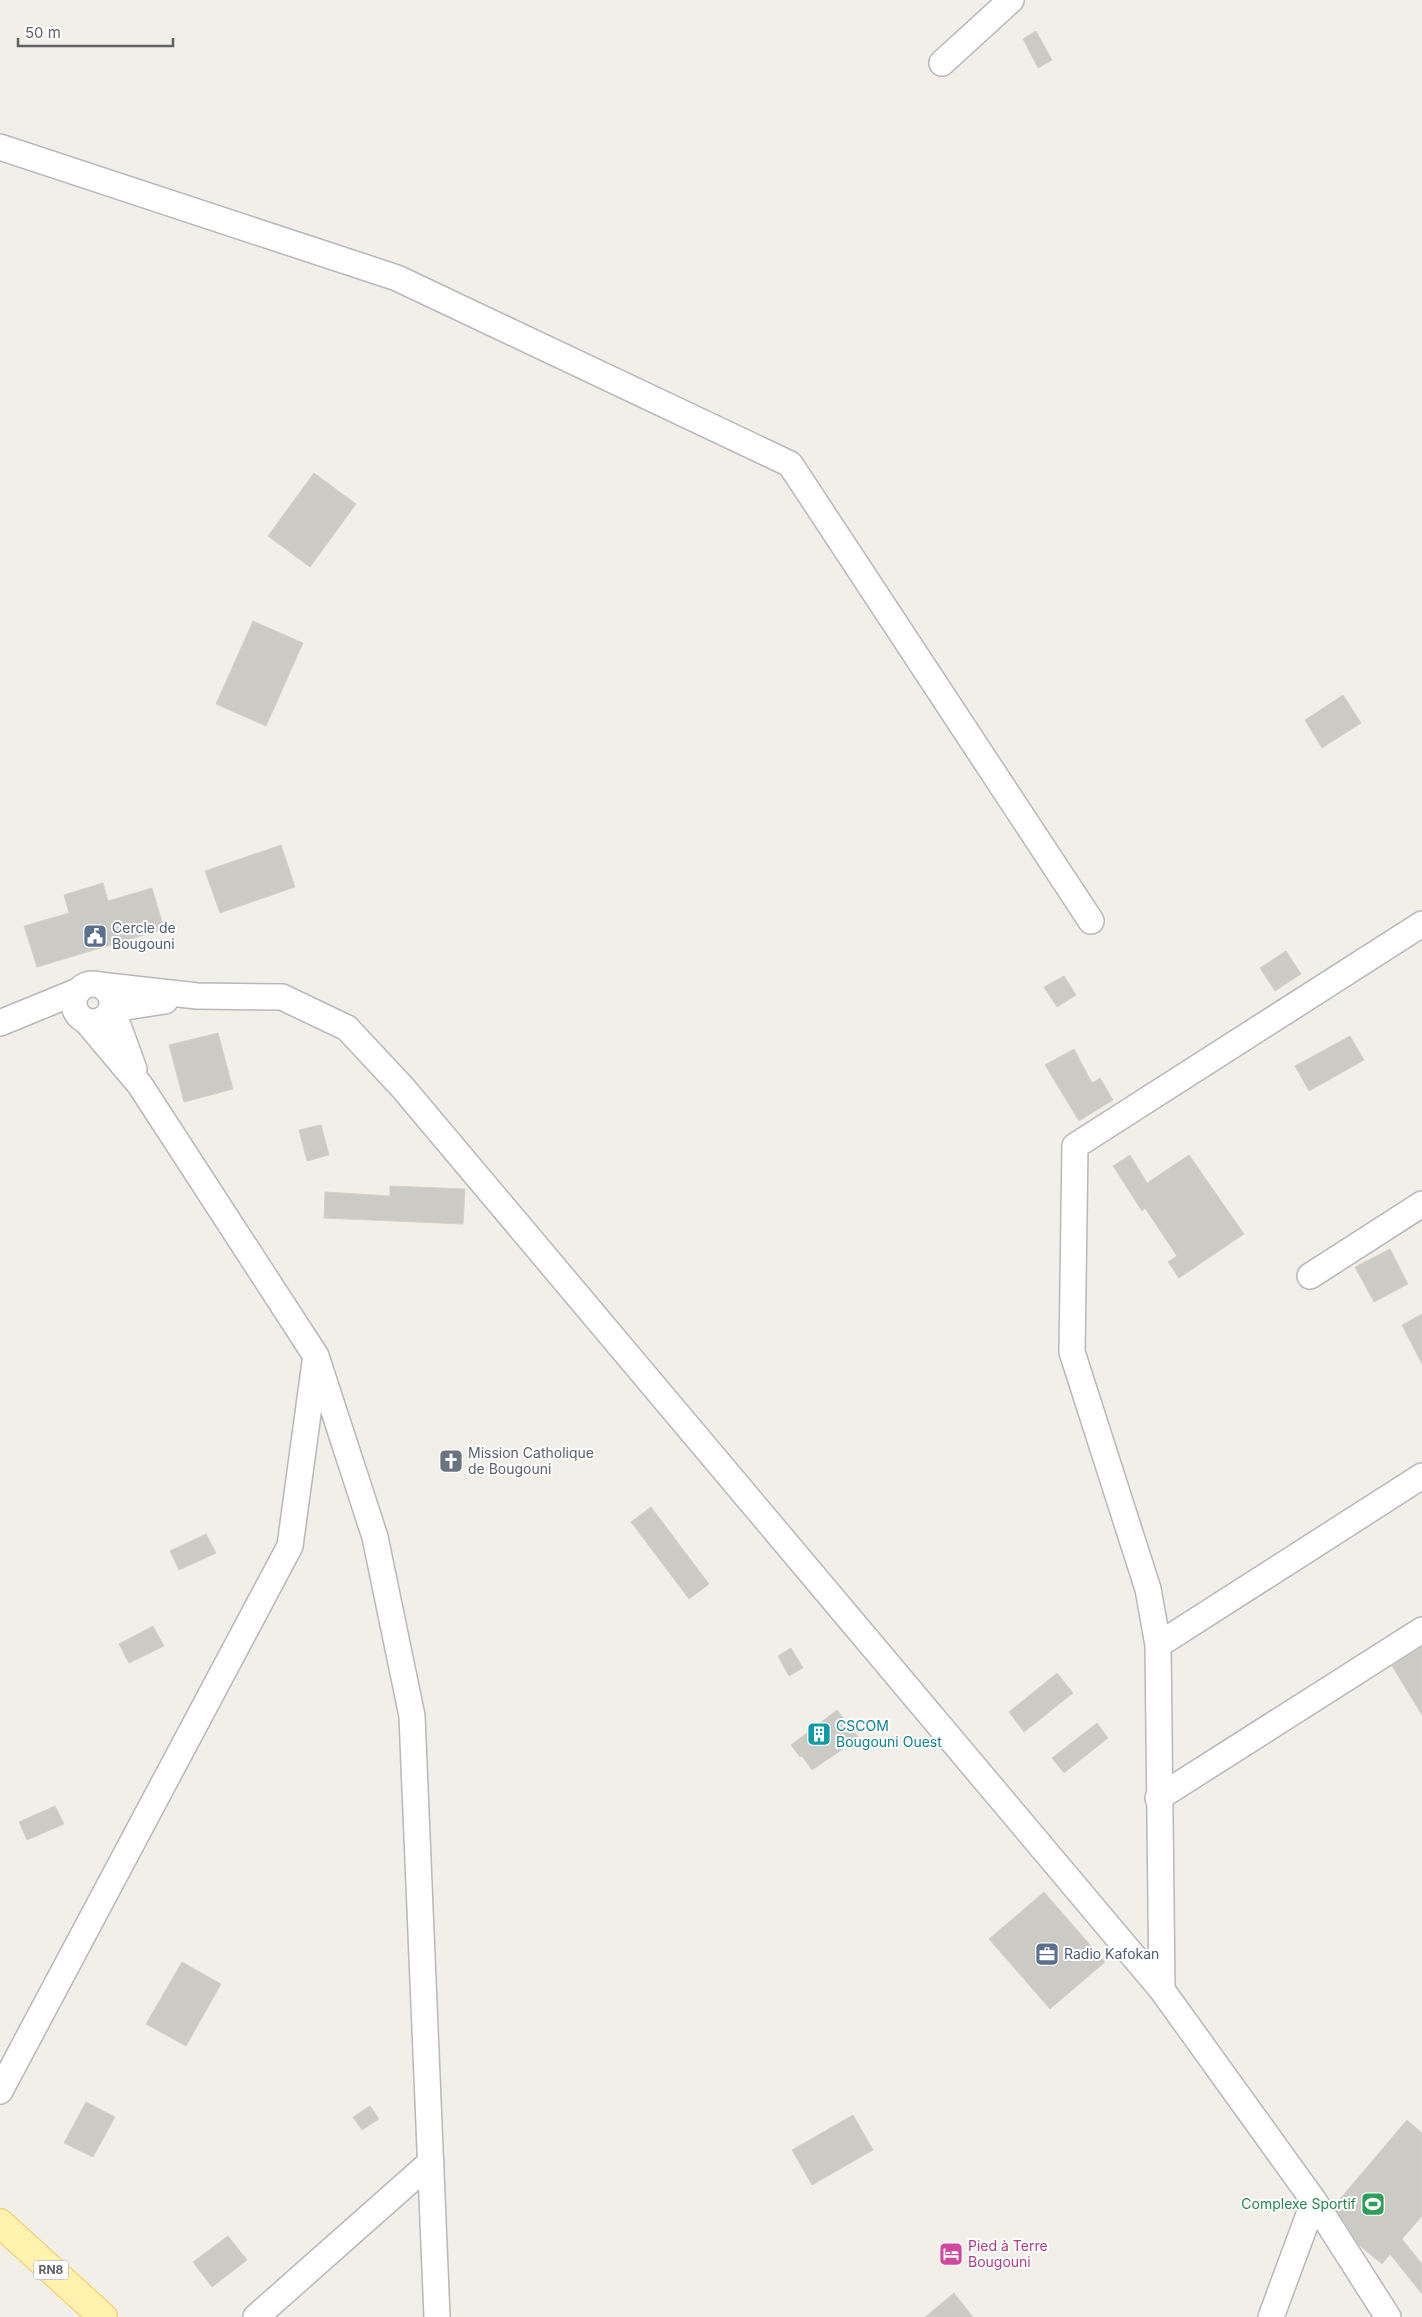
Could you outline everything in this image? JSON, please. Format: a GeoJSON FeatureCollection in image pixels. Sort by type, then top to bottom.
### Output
{"type":"FeatureCollection","features":[{"type":"Feature","properties":{"kind":"main road","name":"RN8"},"geometry":{"type":"LineString","coordinates":[[0,2224],[103,2317]]}},
{"type":"Feature","properties":{"kind":"street"},"geometry":{"type":"LineString","coordinates":[[942,62],[1011,0]]}},
{"type":"Feature","properties":{"kind":"street"},"geometry":{"type":"LineString","coordinates":[[0,147],[397,278],[790,464],[1092,921]]}},
{"type":"Feature","properties":{"kind":"street"},"geometry":{"type":"LineString","coordinates":[[1162,1990],[1158,1798],[1158,1645],[1148,1589],[1072,1352],[1076,1146],[1422,924]]}},
{"type":"Feature","properties":{"kind":"street"},"geometry":{"type":"LineString","coordinates":[[89,988],[197,996],[282,997],[347,1028],[409,1096],[1162,1990],[1314,2201],[1388,2317]]}},
{"type":"Feature","properties":{"kind":"street"},"geometry":{"type":"LineString","coordinates":[[89,988],[73,1005],[140,1085],[316,1356],[375,1537],[412,1716],[437,2317]]}},
{"type":"Feature","properties":{"kind":"street"},"geometry":{"type":"LineString","coordinates":[[2,1022],[89,988],[106,988],[111,994],[112,1010],[140,1085]]}},
{"type":"Feature","properties":{"kind":"street"},"geometry":{"type":"LineString","coordinates":[[2,1022],[102,1021],[112,1010],[197,996]]}},
{"type":"Feature","properties":{"kind":"street"},"geometry":{"type":"LineString","coordinates":[[1310,1276],[1422,1204]]}},
{"type":"Feature","properties":{"kind":"street"},"geometry":{"type":"LineString","coordinates":[[0,2091],[290,1546],[316,1356]]}},
{"type":"Feature","properties":{"kind":"street"},"geometry":{"type":"LineString","coordinates":[[1158,1645],[1422,1476]]}},
{"type":"Feature","properties":{"kind":"street"},"geometry":{"type":"LineString","coordinates":[[1158,1798],[1422,1630]]}},
{"type":"Feature","properties":{"kind":"street"},"geometry":{"type":"LineString","coordinates":[[256,2317],[431,2162]]}},
{"type":"Feature","properties":{"kind":"street"},"geometry":{"type":"LineString","coordinates":[[1271,2317],[1314,2201]]}},
{"type":"Feature","properties":{"kind":"building"},"geometry":{"type":"Polygon","coordinates":[[[1036,31],[1052,60],[1038,68],[1023,39],[1036,31]]]}},
{"type":"Feature","properties":{"kind":"building"},"geometry":{"type":"Polygon","coordinates":[[[314,473],[356,504],[310,567],[268,536],[314,473]]]}},
{"type":"Feature","properties":{"kind":"building"},"geometry":{"type":"Polygon","coordinates":[[[253,621],[303,643],[266,726],[216,704],[253,621]]]}},
{"type":"Feature","properties":{"kind":"building"},"geometry":{"type":"Polygon","coordinates":[[[1343,695],[1361,723],[1322,748],[1305,720],[1343,695]]]}},
{"type":"Feature","properties":{"kind":"building"},"geometry":{"type":"Polygon","coordinates":[[[281,845],[295,887],[220,913],[205,871],[281,845]]]}},
{"type":"Feature","properties":{"kind":"building"},"geometry":{"type":"Polygon","coordinates":[[[103,883],[108,901],[152,888],[164,929],[37,967],[24,926],[69,913],[64,895],[103,883]]]}},
{"type":"Feature","properties":{"kind":"building"},"geometry":{"type":"Polygon","coordinates":[[[1286,951],[1301,974],[1275,991],[1260,968],[1286,951]]]}},
{"type":"Feature","properties":{"kind":"building"},"geometry":{"type":"Polygon","coordinates":[[[1064,976],[1076,995],[1057,1007],[1044,987],[1064,976]]]}},
{"type":"Feature","properties":{"kind":"building"},"geometry":{"type":"Polygon","coordinates":[[[218,1033],[233,1089],[184,1102],[169,1045],[218,1033]]]}},
{"type":"Feature","properties":{"kind":"building"},"geometry":{"type":"Polygon","coordinates":[[[1350,1036],[1364,1060],[1309,1091],[1295,1066],[1350,1036]]]}},
{"type":"Feature","properties":{"kind":"building"},"geometry":{"type":"Polygon","coordinates":[[[1074,1049],[1092,1083],[1100,1078],[1113,1100],[1079,1121],[1045,1065],[1074,1049]]]}},
{"type":"Feature","properties":{"kind":"building"},"geometry":{"type":"Polygon","coordinates":[[[321,1125],[329,1155],[307,1161],[299,1130],[321,1125]]]}},
{"type":"Feature","properties":{"kind":"building"},"geometry":{"type":"Polygon","coordinates":[[[1130,1155],[1147,1183],[1189,1155],[1244,1234],[1179,1278],[1168,1262],[1177,1256],[1145,1208],[1142,1211],[1113,1166],[1130,1155]]]}},
{"type":"Feature","properties":{"kind":"building"},"geometry":{"type":"Polygon","coordinates":[[[390,1186],[465,1189],[463,1224],[324,1218],[325,1192],[390,1196],[390,1186]]]}},
{"type":"Feature","properties":{"kind":"building"},"geometry":{"type":"Polygon","coordinates":[[[1390,1249],[1408,1284],[1374,1302],[1355,1267],[1390,1249]]]}},
{"type":"Feature","properties":{"kind":"building"},"geometry":{"type":"Polygon","coordinates":[[[1422,1314],[1422,1364],[1402,1325],[1422,1314]]]}},
{"type":"Feature","properties":{"kind":"building"},"geometry":{"type":"Polygon","coordinates":[[[651,1507],[709,1584],[689,1599],[631,1522],[651,1507]]]}},
{"type":"Feature","properties":{"kind":"building"},"geometry":{"type":"Polygon","coordinates":[[[206,1534],[216,1553],[179,1570],[170,1551],[206,1534]]]}},
{"type":"Feature","properties":{"kind":"building"},"geometry":{"type":"Polygon","coordinates":[[[153,1626],[164,1646],[129,1663],[119,1644],[153,1626]]]}},
{"type":"Feature","properties":{"kind":"building"},"geometry":{"type":"Polygon","coordinates":[[[1422,1647],[1422,1715],[1392,1666],[1422,1647]]]}},
{"type":"Feature","properties":{"kind":"building"},"geometry":{"type":"Polygon","coordinates":[[[791,1648],[803,1668],[789,1676],[778,1656],[791,1648]]]}},
{"type":"Feature","properties":{"kind":"building"},"geometry":{"type":"Polygon","coordinates":[[[1057,1673],[1073,1693],[1024,1732],[1009,1712],[1057,1673]]]}},
{"type":"Feature","properties":{"kind":"building"},"geometry":{"type":"Polygon","coordinates":[[[837,1710],[859,1738],[812,1770],[791,1745],[837,1710]]]}},
{"type":"Feature","properties":{"kind":"building"},"geometry":{"type":"Polygon","coordinates":[[[1097,1723],[1108,1738],[1064,1773],[1052,1758],[1097,1723]]]}},
{"type":"Feature","properties":{"kind":"building"},"geometry":{"type":"Polygon","coordinates":[[[55,1806],[64,1824],[27,1840],[19,1822],[55,1806]]]}},
{"type":"Feature","properties":{"kind":"building"},"geometry":{"type":"Polygon","coordinates":[[[1044,1892],[1105,1962],[1050,2009],[989,1939],[1044,1892]]]}},
{"type":"Feature","properties":{"kind":"building"},"geometry":{"type":"Polygon","coordinates":[[[182,1962],[221,1984],[186,2046],[146,2024],[182,1962]]]}},
{"type":"Feature","properties":{"kind":"building"},"geometry":{"type":"Polygon","coordinates":[[[86,2102],[115,2117],[93,2157],[64,2143],[86,2102]]]}},
{"type":"Feature","properties":{"kind":"building"},"geometry":{"type":"Polygon","coordinates":[[[370,2106],[379,2119],[362,2130],[353,2117],[370,2106]]]}},
{"type":"Feature","properties":{"kind":"building"},"geometry":{"type":"Polygon","coordinates":[[[853,2115],[873,2150],[812,2185],[792,2150],[853,2115]]]}},
{"type":"Feature","properties":{"kind":"building"},"geometry":{"type":"Polygon","coordinates":[[[1407,2120],[1422,2133],[1422,2216],[1402,2239],[1422,2264],[1422,2294],[1390,2254],[1382,2264],[1359,2245],[1334,2206],[1407,2120]]]}},
{"type":"Feature","properties":{"kind":"building"},"geometry":{"type":"Polygon","coordinates":[[[228,2236],[247,2260],[212,2287],[193,2262],[228,2236]]]}},
{"type":"Feature","properties":{"kind":"building"},"geometry":{"type":"Polygon","coordinates":[[[954,2293],[973,2317],[925,2317],[954,2293]]]}},
{"type":"Feature","properties":{"kind":"place","name":"Cercle de Bougouni"},"geometry":{"type":"Point","coordinates":[95,936]}},
{"type":"Feature","properties":{"kind":"place","name":"Mission Catholique de Bougouni"},"geometry":{"type":"Point","coordinates":[451,1461]}},
{"type":"Feature","properties":{"kind":"place","name":"CSCOM Bougouni Ouest"},"geometry":{"type":"Point","coordinates":[819,1734]}},
{"type":"Feature","properties":{"kind":"place","name":"Radio Kafokan"},"geometry":{"type":"Point","coordinates":[1047,1954]}},
{"type":"Feature","properties":{"kind":"place","name":"Complexe Sportif"},"geometry":{"type":"Point","coordinates":[1373,2204]}},
{"type":"Feature","properties":{"kind":"place","name":"Pied à Terre Bougouni"},"geometry":{"type":"Point","coordinates":[951,2254]}}]}
